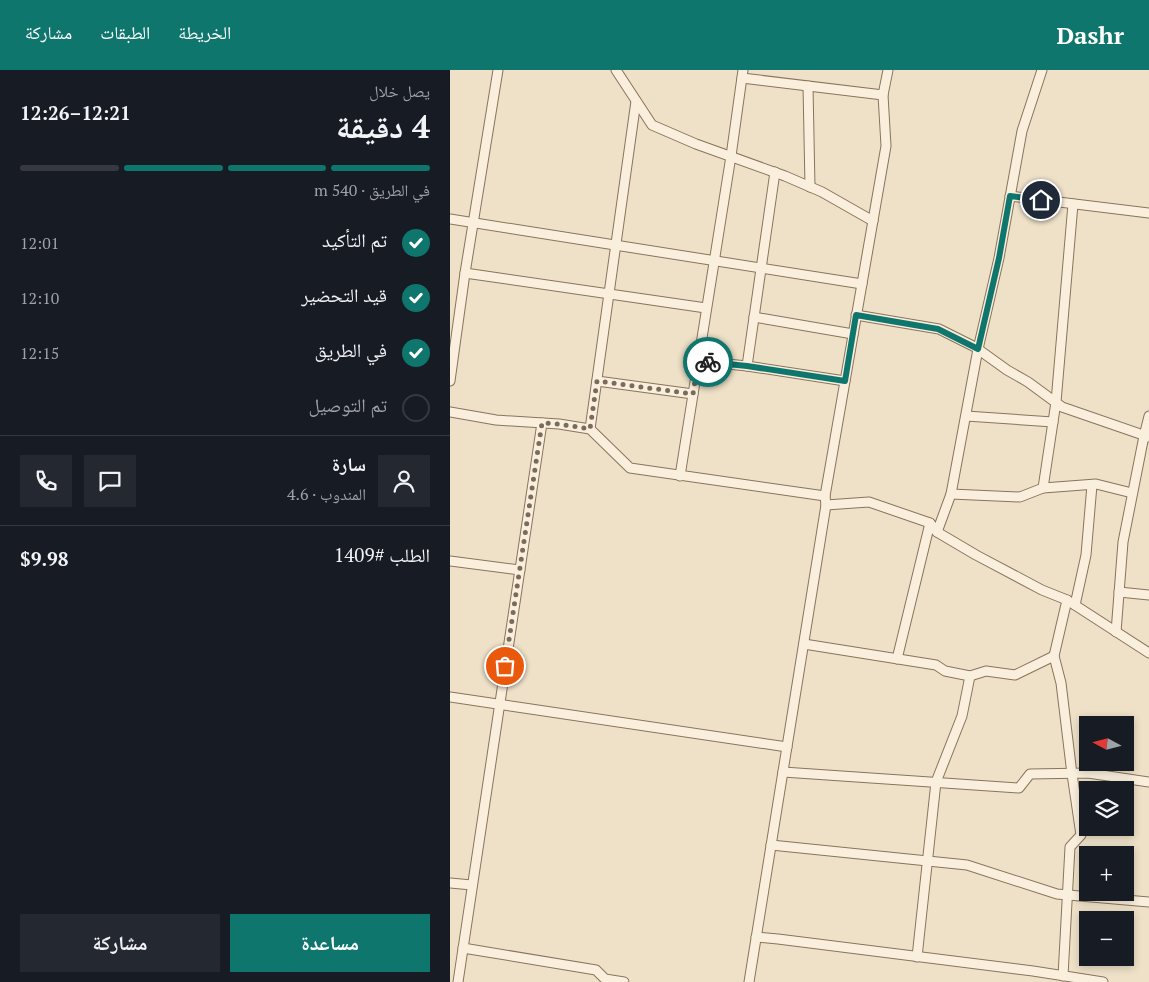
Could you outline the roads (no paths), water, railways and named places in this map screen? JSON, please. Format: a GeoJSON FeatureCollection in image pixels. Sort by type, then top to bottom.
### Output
{"type":"FeatureCollection","features":[{"type":"Feature","properties":{"kind":"street"},"geometry":{"type":"LineString","coordinates":[[450,381],[465,273],[498,70]]}},
{"type":"Feature","properties":{"kind":"street"},"geometry":{"type":"LineString","coordinates":[[616,70],[652,125],[696,144],[775,172],[822,192],[872,221]]}},
{"type":"Feature","properties":{"kind":"street"},"geometry":{"type":"LineString","coordinates":[[749,982],[804,644],[825,500],[886,146],[883,95],[888,70]]}},
{"type":"Feature","properties":{"kind":"street"},"geometry":{"type":"LineString","coordinates":[[937,532],[951,494],[978,349],[999,258],[1022,131],[1042,70]]}},
{"type":"Feature","properties":{"kind":"street"},"geometry":{"type":"LineString","coordinates":[[680,476],[742,74],[808,86],[883,95]]}},
{"type":"Feature","properties":{"kind":"street"},"geometry":{"type":"LineString","coordinates":[[808,86],[810,187]]}},
{"type":"Feature","properties":{"kind":"street"},"geometry":{"type":"LineString","coordinates":[[590,429],[636,101]]}},
{"type":"Feature","properties":{"kind":"street"},"geometry":{"type":"LineString","coordinates":[[747,366],[775,172]]}},
{"type":"Feature","properties":{"kind":"street"},"geometry":{"type":"LineString","coordinates":[[1010,196],[1149,213]]}},
{"type":"Feature","properties":{"kind":"street"},"geometry":{"type":"LineString","coordinates":[[1043,488],[1056,402],[1073,204]]}},
{"type":"Feature","properties":{"kind":"street"},"geometry":{"type":"LineString","coordinates":[[450,219],[862,284]]}},
{"type":"Feature","properties":{"kind":"street"},"geometry":{"type":"LineString","coordinates":[[465,273],[706,308]]}},
{"type":"Feature","properties":{"kind":"street"},"geometry":{"type":"LineString","coordinates":[[856,315],[938,329],[978,349],[1062,407],[1146,437]]}},
{"type":"Feature","properties":{"kind":"street"},"geometry":{"type":"LineString","coordinates":[[754,317],[853,334]]}},
{"type":"Feature","properties":{"kind":"street"},"geometry":{"type":"LineString","coordinates":[[698,361],[747,366],[845,381]]}},
{"type":"Feature","properties":{"kind":"street"},"geometry":{"type":"LineString","coordinates":[[597,381],[693,394]]}},
{"type":"Feature","properties":{"kind":"street"},"geometry":{"type":"LineString","coordinates":[[450,412],[496,420],[559,424],[590,429],[630,468],[825,500],[869,502],[930,523],[937,532],[1042,590],[1071,602],[1149,653]]}},
{"type":"Feature","properties":{"kind":"street"},"geometry":{"type":"LineString","coordinates":[[966,416],[1053,422]]}},
{"type":"Feature","properties":{"kind":"street"},"geometry":{"type":"LineString","coordinates":[[1116,632],[1122,542],[1149,416]]}},
{"type":"Feature","properties":{"kind":"street"},"geometry":{"type":"LineString","coordinates":[[458,982],[542,423]]}},
{"type":"Feature","properties":{"kind":"street"},"geometry":{"type":"LineString","coordinates":[[951,494],[1020,496],[1043,488],[1096,484],[1132,493]]}},
{"type":"Feature","properties":{"kind":"street"},"geometry":{"type":"LineString","coordinates":[[1063,976],[1070,847],[1081,835],[1061,683],[1054,656],[1086,556],[1092,485]]}},
{"type":"Feature","properties":{"kind":"street"},"geometry":{"type":"LineString","coordinates":[[898,659],[930,523]]}},
{"type":"Feature","properties":{"kind":"street"},"geometry":{"type":"LineString","coordinates":[[450,561],[520,570]]}},
{"type":"Feature","properties":{"kind":"street"},"geometry":{"type":"LineString","coordinates":[[1119,592],[1149,595]]}},
{"type":"Feature","properties":{"kind":"street"},"geometry":{"type":"LineString","coordinates":[[804,644],[936,665],[945,671],[970,676],[986,671],[1015,675],[1054,656]]}},
{"type":"Feature","properties":{"kind":"street"},"geometry":{"type":"LineString","coordinates":[[917,957],[936,782],[962,716],[970,676]]}},
{"type":"Feature","properties":{"kind":"street"},"geometry":{"type":"LineString","coordinates":[[450,697],[787,747]]}},
{"type":"Feature","properties":{"kind":"street"},"geometry":{"type":"LineString","coordinates":[[783,772],[1019,788],[1030,774],[1088,774],[1149,782]]}},
{"type":"Feature","properties":{"kind":"street"},"geometry":{"type":"LineString","coordinates":[[771,845],[967,865],[1057,894],[1149,902]]}},
{"type":"Feature","properties":{"kind":"street"},"geometry":{"type":"LineString","coordinates":[[450,883],[472,885]]}},
{"type":"Feature","properties":{"kind":"street"},"geometry":{"type":"LineString","coordinates":[[756,937],[1103,982]]}},
{"type":"Feature","properties":{"kind":"street"},"geometry":{"type":"LineString","coordinates":[[463,948],[596,970],[605,979],[624,982]]}}]}
